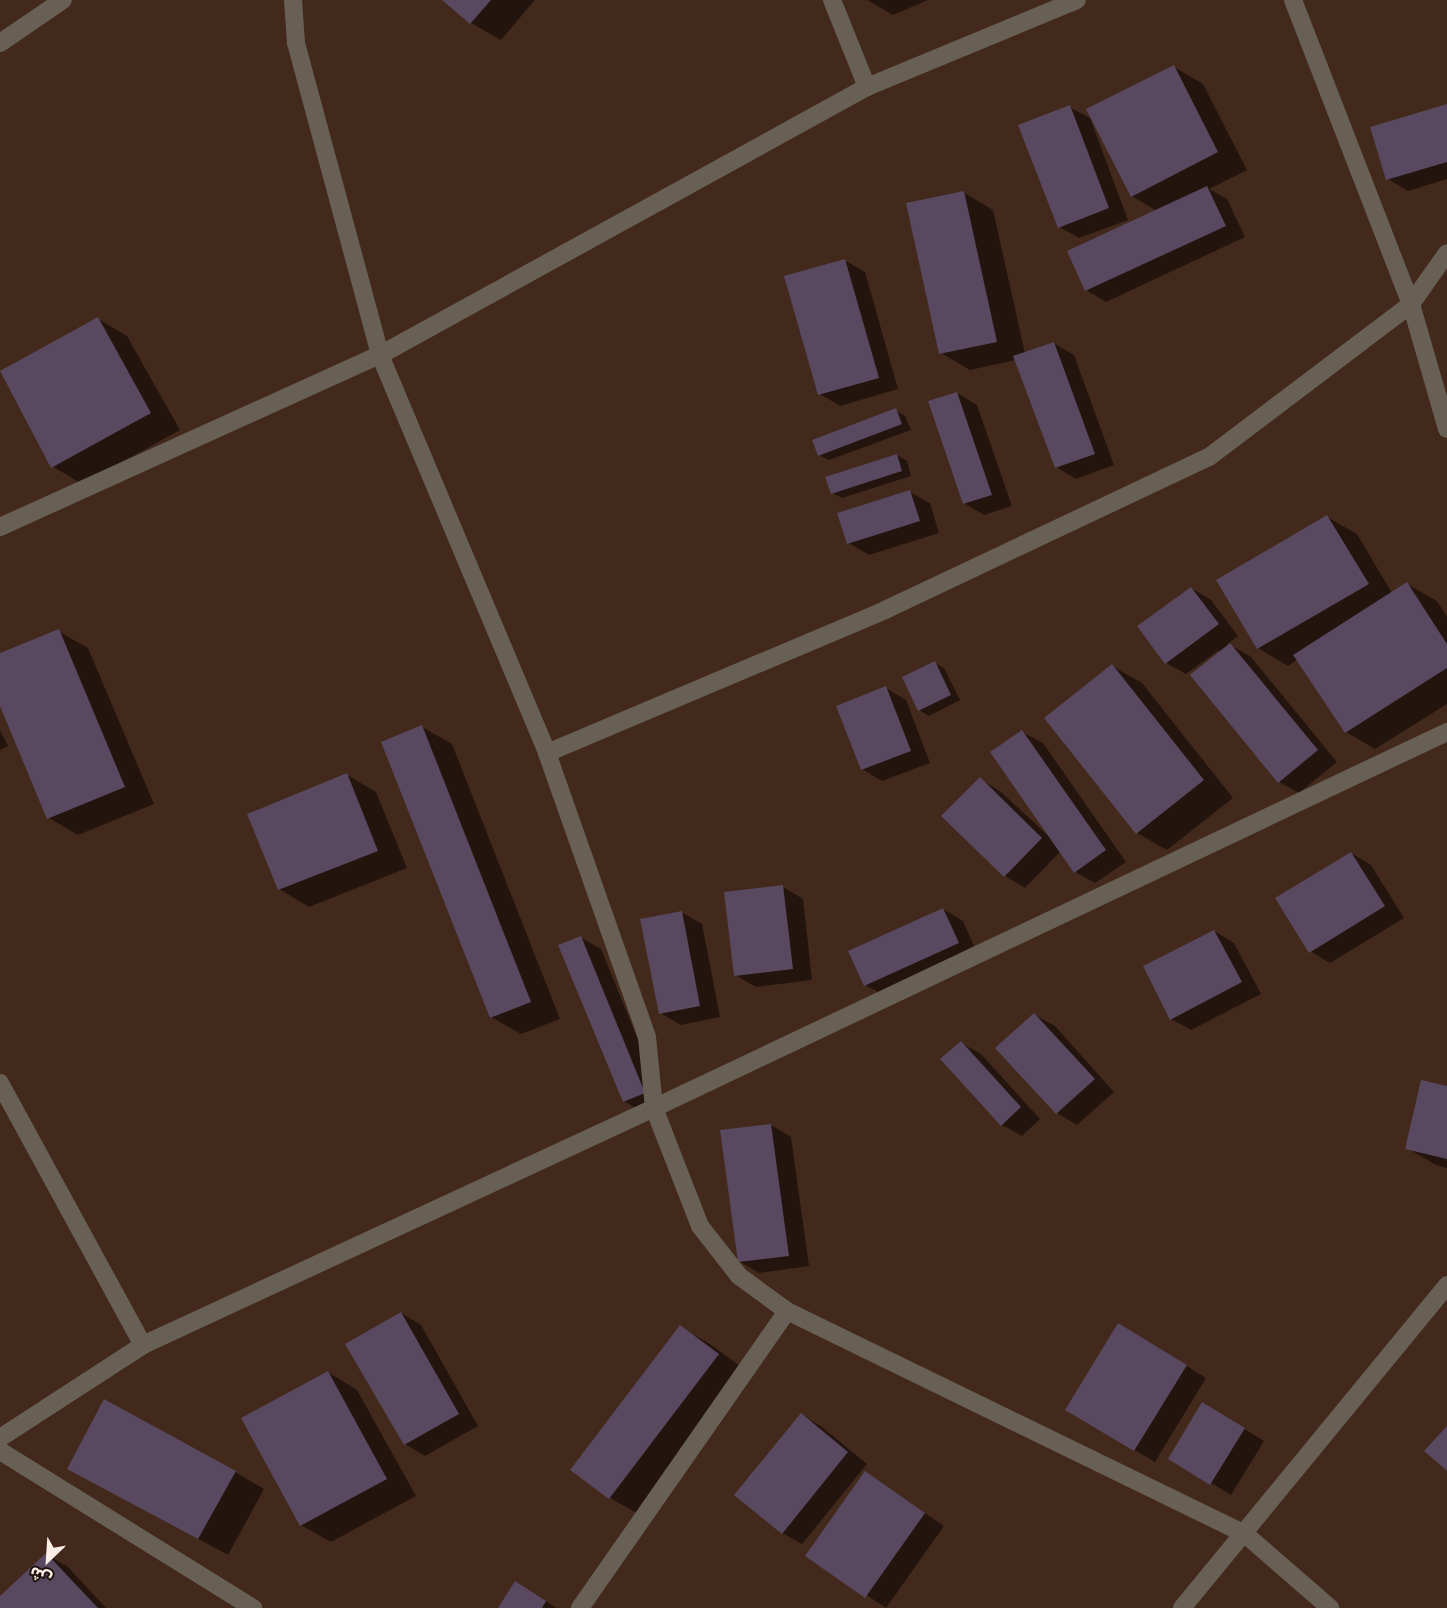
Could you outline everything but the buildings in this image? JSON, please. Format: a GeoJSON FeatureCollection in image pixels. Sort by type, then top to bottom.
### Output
{"type":"FeatureCollection","features":[{"type":"Feature","properties":{"kind":"street"},"geometry":{"type":"LineString","coordinates":[[0,43],[63,0]]}},
{"type":"Feature","properties":{"kind":"street"},"geometry":{"type":"LineString","coordinates":[[293,0],[296,44],[380,354],[548,753],[646,1037],[654,1108],[700,1226],[739,1276],[787,1311],[1245,1534],[1330,1608]]}},
{"type":"Feature","properties":{"kind":"street"},"geometry":{"type":"LineString","coordinates":[[832,0],[867,87]]}},
{"type":"Feature","properties":{"kind":"street"},"geometry":{"type":"LineString","coordinates":[[0,527],[380,354],[867,87],[1077,0]]}},
{"type":"Feature","properties":{"kind":"street"},"geometry":{"type":"LineString","coordinates":[[1293,0],[1411,304],[1447,429]]}},
{"type":"Feature","properties":{"kind":"street"},"geometry":{"type":"LineString","coordinates":[[548,753],[885,610],[1209,457],[1411,304],[1447,253]]}},
{"type":"Feature","properties":{"kind":"street"},"geometry":{"type":"LineString","coordinates":[[0,1438],[143,1345],[654,1108],[1447,732]]}},
{"type":"Feature","properties":{"kind":"street"},"geometry":{"type":"LineString","coordinates":[[0,1083],[143,1345]]}},
{"type":"Feature","properties":{"kind":"street"},"geometry":{"type":"LineString","coordinates":[[1182,1608],[1447,1286]]}},
{"type":"Feature","properties":{"kind":"street"},"geometry":{"type":"LineString","coordinates":[[580,1608],[787,1311]]}},
{"type":"Feature","properties":{"kind":"street"},"geometry":{"type":"LineString","coordinates":[[0,1452],[253,1608]]}}]}
